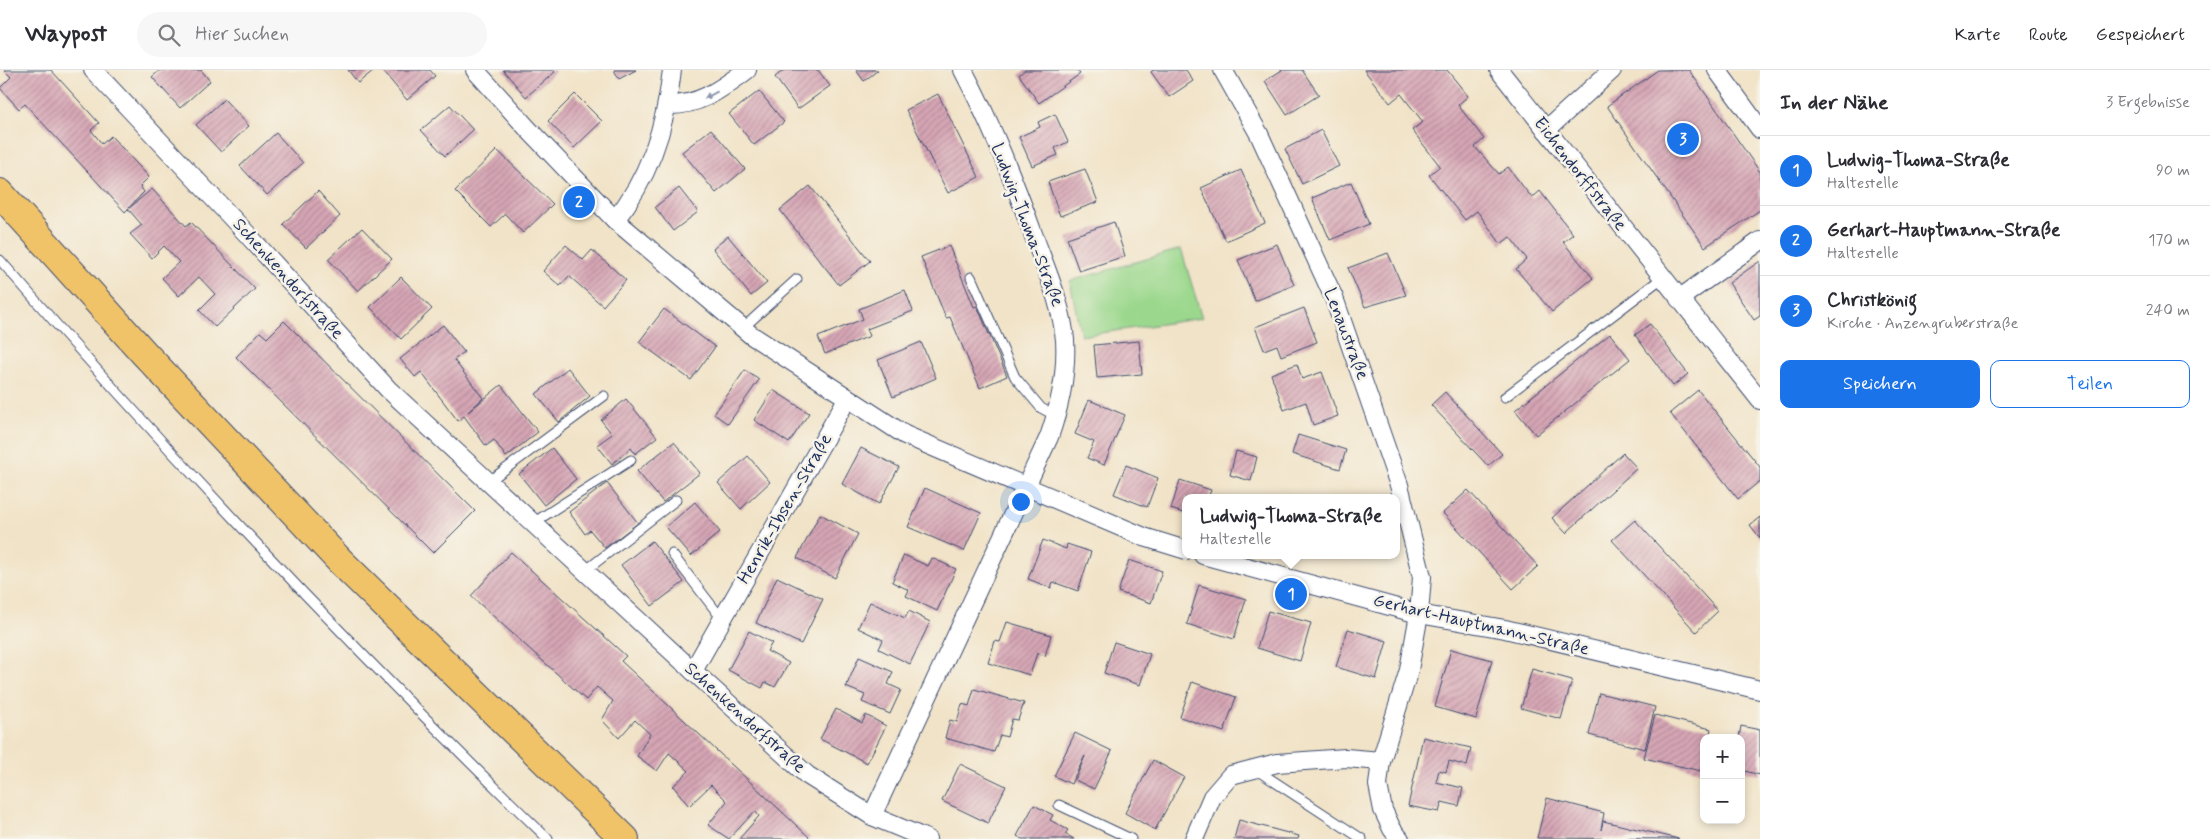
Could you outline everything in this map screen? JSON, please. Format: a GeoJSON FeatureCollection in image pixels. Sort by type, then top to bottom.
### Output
{"type":"FeatureCollection","features":[{"type":"Feature","properties":{"kind":"main road"},"geometry":{"type":"LineString","coordinates":[[0,193],[144,353],[341,562],[625,839]]}},
{"type":"Feature","properties":{"kind":"street","name":"Schenkendorfstraße"},"geometry":{"type":"LineString","coordinates":[[93,70],[247,234],[388,390],[807,775],[872,816],[925,839]]}},
{"type":"Feature","properties":{"kind":"street"},"geometry":{"type":"LineString","coordinates":[[475,70],[546,149],[615,220],[743,328],[847,399],[905,435],[1025,488],[1144,537],[1182,549]]}},
{"type":"Feature","properties":{"kind":"street"},"geometry":{"type":"LineString","coordinates":[[615,220],[632,200],[652,155],[668,105],[672,70]]}},
{"type":"Feature","properties":{"kind":"street"},"geometry":{"type":"LineString","coordinates":[[668,105],[682,106],[710,96],[747,70]]}},
{"type":"Feature","properties":{"kind":"street","name":"Lenaustraße"},"geometry":{"type":"LineString","coordinates":[[1223,70],[1258,134],[1290,199],[1334,298],[1400,486],[1422,576],[1419,614],[1409,670],[1381,761],[1378,784],[1383,810],[1400,839]]}},
{"type":"Feature","properties":{"kind":"street","name":"Eichendorffstraße"},"geometry":{"type":"LineString","coordinates":[[1499,70],[1760,400]]}},
{"type":"Feature","properties":{"kind":"street"},"geometry":{"type":"LineString","coordinates":[[1546,130],[1612,70]]}},
{"type":"Feature","properties":{"kind":"street"},"geometry":{"type":"LineString","coordinates":[[1716,70],[1760,129]]}},
{"type":"Feature","properties":{"kind":"street","name":"Ludwig-Thoma-Straße"},"geometry":{"type":"LineString","coordinates":[[872,816],[1049,437],[1056,416],[1065,364],[1060,308],[1008,165],[966,71]]}},
{"type":"Feature","properties":{"kind":"street"},"geometry":{"type":"LineString","coordinates":[[1679,300],[1760,241]]}},
{"type":"Feature","properties":{"kind":"street","name":"Henrik-Ibsen-Straße"},"geometry":{"type":"LineString","coordinates":[[693,671],[847,399]]}},
{"type":"Feature","properties":{"kind":"street","name":"Gerhart-Hauptmann-Straße"},"geometry":{"type":"LineString","coordinates":[[1217,559],[1419,614],[1505,629],[1760,690]]}},
{"type":"Feature","properties":{"kind":"street"},"geometry":{"type":"LineString","coordinates":[[1194,839],[1212,796],[1231,775],[1276,762],[1346,758],[1381,761]]}},
{"type":"Feature","properties":{"kind":"lane"},"geometry":{"type":"LineString","coordinates":[[0,260],[95,369],[295,586],[548,839]]}},
{"type":"Feature","properties":{"kind":"lane"},"geometry":{"type":"LineString","coordinates":[[971,277],[1015,377],[1041,408],[1056,416]]}},
{"type":"Feature","properties":{"kind":"lane"},"geometry":{"type":"LineString","coordinates":[[1505,397],[1662,278]]}},
{"type":"Feature","properties":{"kind":"lane"},"geometry":{"type":"LineString","coordinates":[[743,328],[797,279]]}},
{"type":"Feature","properties":{"kind":"lane"},"geometry":{"type":"LineString","coordinates":[[488,482],[604,396]]}},
{"type":"Feature","properties":{"kind":"lane"},"geometry":{"type":"LineString","coordinates":[[533,523],[631,460]]}},
{"type":"Feature","properties":{"kind":"lane"},"geometry":{"type":"LineString","coordinates":[[585,571],[676,500]]}},
{"type":"Feature","properties":{"kind":"lane"},"geometry":{"type":"LineString","coordinates":[[672,554],[722,619]]}},
{"type":"Feature","properties":{"kind":"lane"},"geometry":{"type":"LineString","coordinates":[[1252,768],[1362,839]]}},
{"type":"Feature","properties":{"kind":"lane"},"geometry":{"type":"LineString","coordinates":[[1059,805],[1131,839]]}},
{"type":"Feature","properties":{"kind":"green space"},"geometry":{"type":"Polygon","coordinates":[[[1181,249],[1202,318],[1081,336],[1070,281],[1181,249]]]}},
{"type":"Feature","properties":{"kind":"building"},"geometry":{"type":"Polygon","coordinates":[[[4,70],[51,70],[99,123],[91,130],[102,144],[111,136],[149,177],[140,186],[144,192],[125,212],[25,104],[19,109],[0,88],[11,77],[4,70]]]}},
{"type":"Feature","properties":{"kind":"building"},"geometry":{"type":"Polygon","coordinates":[[[160,70],[201,70],[210,81],[180,108],[152,77],[160,70]]]}},
{"type":"Feature","properties":{"kind":"building"},"geometry":{"type":"Polygon","coordinates":[[[348,70],[374,70],[358,83],[348,70]]]}},
{"type":"Feature","properties":{"kind":"building"},"geometry":{"type":"Polygon","coordinates":[[[382,70],[430,70],[435,76],[407,100],[382,70]]]}},
{"type":"Feature","properties":{"kind":"building"},"geometry":{"type":"Polygon","coordinates":[[[503,70],[553,70],[555,72],[526,97],[503,70]]]}},
{"type":"Feature","properties":{"kind":"building"},"geometry":{"type":"Polygon","coordinates":[[[614,70],[636,70],[619,79],[614,70]]]}},
{"type":"Feature","properties":{"kind":"building"},"geometry":{"type":"Polygon","coordinates":[[[784,70],[818,70],[830,86],[798,109],[775,77],[784,70]]]}},
{"type":"Feature","properties":{"kind":"building"},"geometry":{"type":"Polygon","coordinates":[[[856,70],[878,70],[864,81],[856,70]]]}},
{"type":"Feature","properties":{"kind":"building"},"geometry":{"type":"Polygon","coordinates":[[[1025,70],[1077,70],[1080,74],[1039,103],[1019,75],[1025,70]]]}},
{"type":"Feature","properties":{"kind":"building"},"geometry":{"type":"Polygon","coordinates":[[[1153,70],[1186,70],[1193,81],[1169,97],[1151,72],[1153,70]]]}},
{"type":"Feature","properties":{"kind":"building"},"geometry":{"type":"Polygon","coordinates":[[[1282,70],[1302,70],[1319,95],[1287,115],[1265,81],[1282,70]]]}},
{"type":"Feature","properties":{"kind":"building"},"geometry":{"type":"Polygon","coordinates":[[[1364,70],[1447,70],[1468,96],[1458,105],[1484,139],[1475,147],[1499,174],[1508,167],[1532,198],[1540,191],[1573,234],[1563,242],[1593,278],[1552,312],[1516,269],[1527,259],[1510,237],[1501,244],[1477,211],[1465,220],[1429,175],[1440,166],[1412,130],[1423,122],[1401,94],[1390,103],[1364,70]]]}},
{"type":"Feature","properties":{"kind":"building"},"geometry":{"type":"Polygon","coordinates":[[[1658,70],[1689,70],[1760,172],[1760,210],[1705,247],[1607,106],[1658,70]]]}},
{"type":"Feature","properties":{"kind":"building"},"geometry":{"type":"Polygon","coordinates":[[[759,91],[784,122],[754,145],[729,114],[759,91]]]}},
{"type":"Feature","properties":{"kind":"building"},"geometry":{"type":"Polygon","coordinates":[[[575,94],[602,121],[574,148],[548,121],[575,94]]]}},
{"type":"Feature","properties":{"kind":"building"},"geometry":{"type":"Polygon","coordinates":[[[938,94],[979,177],[948,193],[906,110],[938,94]]]}},
{"type":"Feature","properties":{"kind":"building"},"geometry":{"type":"Polygon","coordinates":[[[224,99],[249,126],[221,152],[196,125],[224,99]]]}},
{"type":"Feature","properties":{"kind":"building"},"geometry":{"type":"Polygon","coordinates":[[[450,105],[473,130],[445,156],[421,130],[450,105]]]}},
{"type":"Feature","properties":{"kind":"building"},"geometry":{"type":"Polygon","coordinates":[[[1055,114],[1068,142],[1055,148],[1058,155],[1032,166],[1019,137],[1040,127],[1038,122],[1055,114]]]}},
{"type":"Feature","properties":{"kind":"building"},"geometry":{"type":"Polygon","coordinates":[[[711,129],[745,169],[716,193],[682,152],[711,129]]]}},
{"type":"Feature","properties":{"kind":"building"},"geometry":{"type":"Polygon","coordinates":[[[1321,130],[1339,166],[1302,184],[1285,149],[1321,130]]]}},
{"type":"Feature","properties":{"kind":"building"},"geometry":{"type":"Polygon","coordinates":[[[276,133],[303,163],[267,195],[240,166],[276,133]]]}},
{"type":"Feature","properties":{"kind":"building"},"geometry":{"type":"Polygon","coordinates":[[[497,150],[553,204],[523,233],[505,214],[491,227],[455,191],[497,150]]]}},
{"type":"Feature","properties":{"kind":"building"},"geometry":{"type":"Polygon","coordinates":[[[1085,169],[1098,202],[1060,216],[1048,182],[1085,169]]]}},
{"type":"Feature","properties":{"kind":"building"},"geometry":{"type":"Polygon","coordinates":[[[1241,170],[1265,223],[1226,241],[1201,188],[1241,170]]]}},
{"type":"Feature","properties":{"kind":"building"},"geometry":{"type":"Polygon","coordinates":[[[1351,182],[1369,224],[1330,240],[1312,198],[1351,182]]]}},
{"type":"Feature","properties":{"kind":"building"},"geometry":{"type":"Polygon","coordinates":[[[810,186],[870,261],[839,285],[780,210],[810,186]]]}},
{"type":"Feature","properties":{"kind":"building"},"geometry":{"type":"Polygon","coordinates":[[[679,188],[698,212],[673,231],[655,207],[679,188]]]}},
{"type":"Feature","properties":{"kind":"building"},"geometry":{"type":"Polygon","coordinates":[[[152,189],[186,226],[191,222],[255,289],[215,327],[199,310],[215,294],[199,277],[179,296],[162,278],[179,262],[164,246],[152,258],[130,234],[142,225],[128,209],[152,189]]]}},
{"type":"Feature","properties":{"kind":"building"},"geometry":{"type":"Polygon","coordinates":[[[318,191],[340,216],[306,248],[283,224],[318,191]]]}},
{"type":"Feature","properties":{"kind":"building"},"geometry":{"type":"Polygon","coordinates":[[[1114,222],[1125,256],[1079,271],[1067,238],[1114,222]]]}},
{"type":"Feature","properties":{"kind":"building"},"geometry":{"type":"Polygon","coordinates":[[[362,228],[392,259],[358,291],[328,259],[362,228]]]}},
{"type":"Feature","properties":{"kind":"building"},"geometry":{"type":"Polygon","coordinates":[[[728,236],[767,283],[751,296],[713,249],[728,236]]]}},
{"type":"Feature","properties":{"kind":"building"},"geometry":{"type":"Polygon","coordinates":[[[1277,244],[1294,285],[1255,301],[1238,260],[1277,244]]]}},
{"type":"Feature","properties":{"kind":"building"},"geometry":{"type":"Polygon","coordinates":[[[566,245],[583,260],[592,250],[626,280],[603,306],[569,276],[560,286],[543,271],[566,245]]]}},
{"type":"Feature","properties":{"kind":"building"},"geometry":{"type":"Polygon","coordinates":[[[949,246],[974,307],[977,306],[1007,376],[980,388],[950,317],[946,318],[921,257],[949,246]]]}},
{"type":"Feature","properties":{"kind":"building"},"geometry":{"type":"Polygon","coordinates":[[[1388,253],[1406,295],[1365,307],[1348,268],[1388,253]]]}},
{"type":"Feature","properties":{"kind":"building"},"geometry":{"type":"Polygon","coordinates":[[[1760,261],[1760,316],[1754,320],[1729,283],[1760,261]]]}},
{"type":"Feature","properties":{"kind":"building"},"geometry":{"type":"Polygon","coordinates":[[[401,277],[432,309],[401,339],[370,307],[401,277]]]}},
{"type":"Feature","properties":{"kind":"building"},"geometry":{"type":"Polygon","coordinates":[[[905,290],[913,311],[867,329],[870,336],[825,354],[818,337],[863,319],[859,309],[905,290]]]}},
{"type":"Feature","properties":{"kind":"building"},"geometry":{"type":"Polygon","coordinates":[[[1304,308],[1317,342],[1281,356],[1277,345],[1264,350],[1255,327],[1304,308]]]}},
{"type":"Feature","properties":{"kind":"building"},"geometry":{"type":"Polygon","coordinates":[[[664,309],[715,347],[691,380],[639,342],[664,309]]]}},
{"type":"Feature","properties":{"kind":"building"},"geometry":{"type":"Polygon","coordinates":[[[284,321],[475,511],[433,553],[236,357],[260,332],[267,338],[284,321]]]}},
{"type":"Feature","properties":{"kind":"building"},"geometry":{"type":"Polygon","coordinates":[[[1650,324],[1688,374],[1673,386],[1635,335],[1650,324]]]}},
{"type":"Feature","properties":{"kind":"building"},"geometry":{"type":"Polygon","coordinates":[[[443,325],[464,352],[454,360],[483,398],[468,412],[501,385],[538,432],[506,457],[494,440],[486,446],[464,416],[458,421],[421,372],[415,377],[400,359],[443,325]]]}},
{"type":"Feature","properties":{"kind":"building"},"geometry":{"type":"Polygon","coordinates":[[[1610,334],[1630,359],[1536,435],[1515,410],[1610,334]]]}},
{"type":"Feature","properties":{"kind":"building"},"geometry":{"type":"Polygon","coordinates":[[[1139,341],[1142,374],[1097,378],[1094,345],[1139,341]]]}},
{"type":"Feature","properties":{"kind":"building"},"geometry":{"type":"Polygon","coordinates":[[[921,342],[936,378],[893,397],[878,360],[921,342]]]}},
{"type":"Feature","properties":{"kind":"building"},"geometry":{"type":"Polygon","coordinates":[[[1297,364],[1302,379],[1322,372],[1338,416],[1313,425],[1306,402],[1284,410],[1271,374],[1297,364]]]}},
{"type":"Feature","properties":{"kind":"building"},"geometry":{"type":"Polygon","coordinates":[[[568,368],[590,396],[559,422],[536,394],[568,368]]]}},
{"type":"Feature","properties":{"kind":"building"},"geometry":{"type":"Polygon","coordinates":[[[745,370],[759,380],[728,424],[714,414],[745,370]]]}},
{"type":"Feature","properties":{"kind":"building"},"geometry":{"type":"Polygon","coordinates":[[[773,390],[809,413],[789,443],[754,420],[773,390]]]}},
{"type":"Feature","properties":{"kind":"building"},"geometry":{"type":"Polygon","coordinates":[[[1698,390],[1760,467],[1760,481],[1738,499],[1670,413],[1698,390]]]}},
{"type":"Feature","properties":{"kind":"building"},"geometry":{"type":"Polygon","coordinates":[[[1445,392],[1502,454],[1488,466],[1431,405],[1445,392]]]}},
{"type":"Feature","properties":{"kind":"building"},"geometry":{"type":"Polygon","coordinates":[[[626,399],[657,437],[635,454],[631,448],[612,464],[597,445],[612,434],[601,420],[626,399]]]}},
{"type":"Feature","properties":{"kind":"building"},"geometry":{"type":"Polygon","coordinates":[[[1089,400],[1125,415],[1104,465],[1087,458],[1094,442],[1075,434],[1089,400]]]}},
{"type":"Feature","properties":{"kind":"building"},"geometry":{"type":"Polygon","coordinates":[[[1298,435],[1346,450],[1340,469],[1292,454],[1298,435]]]}},
{"type":"Feature","properties":{"kind":"building"},"geometry":{"type":"Polygon","coordinates":[[[674,442],[700,473],[663,502],[637,471],[674,442]]]}},
{"type":"Feature","properties":{"kind":"building"},"geometry":{"type":"Polygon","coordinates":[[[552,448],[576,479],[544,505],[519,474],[552,448]]]}},
{"type":"Feature","properties":{"kind":"building"},"geometry":{"type":"Polygon","coordinates":[[[861,448],[899,467],[879,504],[842,484],[861,448]]]}},
{"type":"Feature","properties":{"kind":"building"},"geometry":{"type":"Polygon","coordinates":[[[1236,451],[1257,457],[1251,481],[1230,475],[1236,451]]]}},
{"type":"Feature","properties":{"kind":"building"},"geometry":{"type":"Polygon","coordinates":[[[1623,453],[1637,468],[1566,533],[1552,518],[1623,453]]]}},
{"type":"Feature","properties":{"kind":"building"},"geometry":{"type":"Polygon","coordinates":[[[748,456],[770,482],[741,509],[718,483],[748,456]]]}},
{"type":"Feature","properties":{"kind":"building"},"geometry":{"type":"Polygon","coordinates":[[[1126,465],[1158,478],[1147,507],[1114,494],[1126,465]]]}},
{"type":"Feature","properties":{"kind":"building"},"geometry":{"type":"Polygon","coordinates":[[[1180,480],[1211,490],[1210,494],[1182,494],[1182,513],[1171,509],[1180,480]]]}},
{"type":"Feature","properties":{"kind":"building"},"geometry":{"type":"Polygon","coordinates":[[[607,483],[638,523],[605,548],[590,530],[585,534],[569,512],[607,483]]]}},
{"type":"Feature","properties":{"kind":"building"},"geometry":{"type":"Polygon","coordinates":[[[925,488],[981,513],[964,551],[908,527],[925,488]]]}},
{"type":"Feature","properties":{"kind":"building"},"geometry":{"type":"Polygon","coordinates":[[[1468,490],[1538,566],[1513,589],[1443,513],[1468,490]]]}},
{"type":"Feature","properties":{"kind":"building"},"geometry":{"type":"Polygon","coordinates":[[[695,502],[720,532],[691,556],[666,527],[695,502]]]}},
{"type":"Feature","properties":{"kind":"building"},"geometry":{"type":"Polygon","coordinates":[[[820,514],[858,534],[835,578],[797,558],[820,514]]]}},
{"type":"Feature","properties":{"kind":"building"},"geometry":{"type":"Polygon","coordinates":[[[1760,517],[1760,538],[1750,525],[1760,517]]]}},
{"type":"Feature","properties":{"kind":"building"},"geometry":{"type":"Polygon","coordinates":[[[1635,520],[1718,611],[1696,632],[1612,540],[1635,520]]]}},
{"type":"Feature","properties":{"kind":"building"},"geometry":{"type":"Polygon","coordinates":[[[1043,540],[1066,549],[1067,544],[1091,552],[1078,591],[1053,582],[1051,588],[1028,579],[1043,540]]]}},
{"type":"Feature","properties":{"kind":"building"},"geometry":{"type":"Polygon","coordinates":[[[652,541],[684,582],[652,606],[621,565],[652,541]]]}},
{"type":"Feature","properties":{"kind":"building"},"geometry":{"type":"Polygon","coordinates":[[[511,552],[626,656],[621,661],[811,839],[739,839],[759,816],[755,811],[729,839],[708,825],[727,801],[711,785],[689,806],[673,786],[689,771],[669,753],[657,771],[637,756],[650,734],[635,720],[619,738],[602,720],[613,701],[597,687],[586,700],[471,596],[511,552]]]}},
{"type":"Feature","properties":{"kind":"building"},"geometry":{"type":"Polygon","coordinates":[[[904,555],[928,566],[932,558],[956,569],[937,611],[906,596],[909,590],[892,582],[904,555]]]}},
{"type":"Feature","properties":{"kind":"building"},"geometry":{"type":"Polygon","coordinates":[[[1129,560],[1162,571],[1151,603],[1118,592],[1129,560]]]}},
{"type":"Feature","properties":{"kind":"building"},"geometry":{"type":"Polygon","coordinates":[[[777,577],[823,599],[801,644],[756,623],[777,577]]]}},
{"type":"Feature","properties":{"kind":"building"},"geometry":{"type":"Polygon","coordinates":[[[1199,585],[1246,599],[1234,639],[1187,624],[1199,585]]]}},
{"type":"Feature","properties":{"kind":"building"},"geometry":{"type":"Polygon","coordinates":[[[870,602],[905,618],[909,611],[930,622],[910,664],[879,649],[883,640],[858,628],[870,602]]]}},
{"type":"Feature","properties":{"kind":"building"},"geometry":{"type":"Polygon","coordinates":[[[1268,611],[1311,623],[1300,661],[1257,648],[1268,611]]]}},
{"type":"Feature","properties":{"kind":"building"},"geometry":{"type":"Polygon","coordinates":[[[1007,622],[1051,635],[1045,656],[1037,653],[1030,675],[988,663],[995,641],[1000,642],[1007,622]]]}},
{"type":"Feature","properties":{"kind":"building"},"geometry":{"type":"Polygon","coordinates":[[[1348,629],[1387,641],[1376,679],[1336,667],[1348,629]]]}},
{"type":"Feature","properties":{"kind":"building"},"geometry":{"type":"Polygon","coordinates":[[[749,631],[772,643],[767,651],[789,663],[775,687],[765,682],[762,688],[728,670],[749,631]]]}},
{"type":"Feature","properties":{"kind":"building"},"geometry":{"type":"Polygon","coordinates":[[[1114,642],[1150,654],[1140,685],[1104,673],[1114,642]]]}},
{"type":"Feature","properties":{"kind":"building"},"geometry":{"type":"Polygon","coordinates":[[[1451,649],[1492,660],[1476,719],[1435,707],[1451,649]]]}},
{"type":"Feature","properties":{"kind":"building"},"geometry":{"type":"Polygon","coordinates":[[[859,657],[893,672],[888,684],[901,690],[890,714],[862,702],[865,695],[846,687],[859,657]]]}},
{"type":"Feature","properties":{"kind":"building"},"geometry":{"type":"Polygon","coordinates":[[[1532,669],[1572,680],[1561,719],[1521,708],[1532,669]]]}},
{"type":"Feature","properties":{"kind":"building"},"geometry":{"type":"Polygon","coordinates":[[[1192,682],[1236,697],[1224,732],[1180,717],[1192,682]]]}},
{"type":"Feature","properties":{"kind":"building"},"geometry":{"type":"Polygon","coordinates":[[[974,689],[1024,703],[1018,720],[1012,719],[1007,737],[1000,735],[994,752],[945,738],[950,720],[957,722],[962,704],[969,706],[974,689]]]}},
{"type":"Feature","properties":{"kind":"building"},"geometry":{"type":"Polygon","coordinates":[[[1599,693],[1655,707],[1645,749],[1589,735],[1599,693]]]}},
{"type":"Feature","properties":{"kind":"building"},"geometry":{"type":"Polygon","coordinates":[[[836,709],[862,723],[866,715],[886,726],[867,763],[820,739],[836,709]]]}},
{"type":"Feature","properties":{"kind":"building"},"geometry":{"type":"Polygon","coordinates":[[[1655,715],[1711,729],[1710,734],[1700,734],[1700,771],[1644,758],[1655,715]]]}},
{"type":"Feature","properties":{"kind":"building"},"geometry":{"type":"Polygon","coordinates":[[[1741,726],[1760,730],[1760,775],[1745,771],[1745,734],[1740,734],[1741,726]]]}},
{"type":"Feature","properties":{"kind":"building"},"geometry":{"type":"Polygon","coordinates":[[[1075,733],[1112,751],[1094,789],[1075,780],[1085,756],[1071,784],[1054,776],[1075,733]]]}},
{"type":"Feature","properties":{"kind":"building"},"geometry":{"type":"Polygon","coordinates":[[[1423,737],[1471,748],[1467,766],[1449,761],[1446,772],[1439,770],[1436,782],[1463,788],[1459,806],[1442,802],[1439,812],[1408,806],[1423,737]]]}},
{"type":"Feature","properties":{"kind":"building"},"geometry":{"type":"Polygon","coordinates":[[[1153,760],[1184,777],[1155,830],[1125,813],[1153,760]]]}},
{"type":"Feature","properties":{"kind":"building"},"geometry":{"type":"Polygon","coordinates":[[[960,764],[1006,786],[988,823],[942,801],[960,764]]]}},
{"type":"Feature","properties":{"kind":"building"},"geometry":{"type":"Polygon","coordinates":[[[1547,798],[1604,813],[1601,830],[1603,821],[1679,839],[1537,838],[1547,798]]]}},
{"type":"Feature","properties":{"kind":"building"},"geometry":{"type":"Polygon","coordinates":[[[1034,805],[1053,815],[1050,820],[1068,830],[1065,834],[1074,839],[1022,839],[1017,836],[1034,805]]]}},
{"type":"Feature","properties":{"kind":"building"},"geometry":{"type":"Polygon","coordinates":[[[1239,820],[1299,836],[1298,839],[1234,839],[1239,820]]]}},
{"type":"Feature","properties":{"kind":"place","name":"Christkönig"},"geometry":{"type":"Point","coordinates":[1683,139]}},
{"type":"Feature","properties":{"kind":"place","name":"Gerhart-Hauptmann-Straße"},"geometry":{"type":"Point","coordinates":[579,202]}},
{"type":"Feature","properties":{"kind":"place","name":"Ludwig-Thoma-Straße"},"geometry":{"type":"Point","coordinates":[1291,594]}}]}
